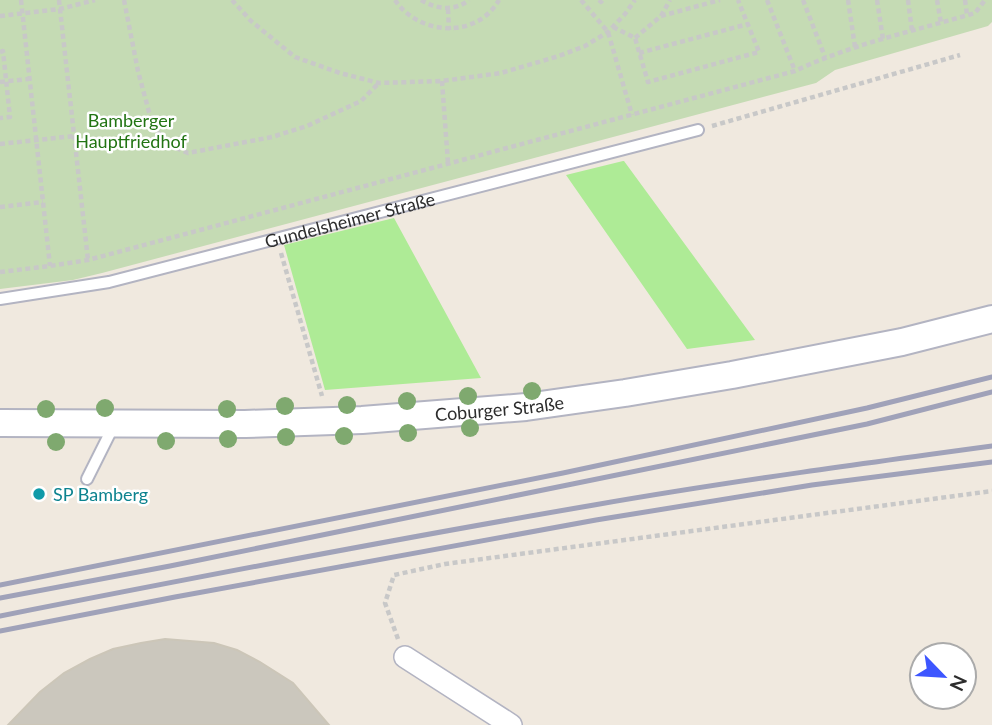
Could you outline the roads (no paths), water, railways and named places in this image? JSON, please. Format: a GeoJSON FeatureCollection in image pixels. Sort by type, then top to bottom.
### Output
{"type":"FeatureCollection","features":[{"type":"Feature","properties":{"kind":"street","name":"Coburger Straße"},"geometry":{"type":"LineString","coordinates":[[0,423],[245,424],[349,420],[526,407],[745,372],[902,342],[992,319]]}},
{"type":"Feature","properties":{"kind":"street"},"geometry":{"type":"LineString","coordinates":[[405,657],[511,725]]}},
{"type":"Feature","properties":{"kind":"lane","name":"Gundelsheimer Straße"},"geometry":{"type":"LineString","coordinates":[[0,299],[109,282],[698,130]]}},
{"type":"Feature","properties":{"kind":"lane"},"geometry":{"type":"LineString","coordinates":[[87,480],[114,425]]}},
{"type":"Feature","properties":{"kind":"railway"},"geometry":{"type":"LineString","coordinates":[[0,585],[563,473],[867,408],[992,377]]}},
{"type":"Feature","properties":{"kind":"railway"},"geometry":{"type":"LineString","coordinates":[[0,598],[867,424],[992,392]]}},
{"type":"Feature","properties":{"kind":"railway"},"geometry":{"type":"LineString","coordinates":[[0,616],[594,505],[992,446]]}},
{"type":"Feature","properties":{"kind":"railway"},"geometry":{"type":"LineString","coordinates":[[0,631],[596,520],[812,485],[992,462]]}},
{"type":"Feature","properties":{"kind":"place","name":"SP Bamberg"},"geometry":{"type":"Point","coordinates":[39,494]}},
{"type":"Feature","properties":{"kind":"park label","name":"Bamberger Hauptfriedhof"},"geometry":{"type":"Point","coordinates":[131,130]}}]}
